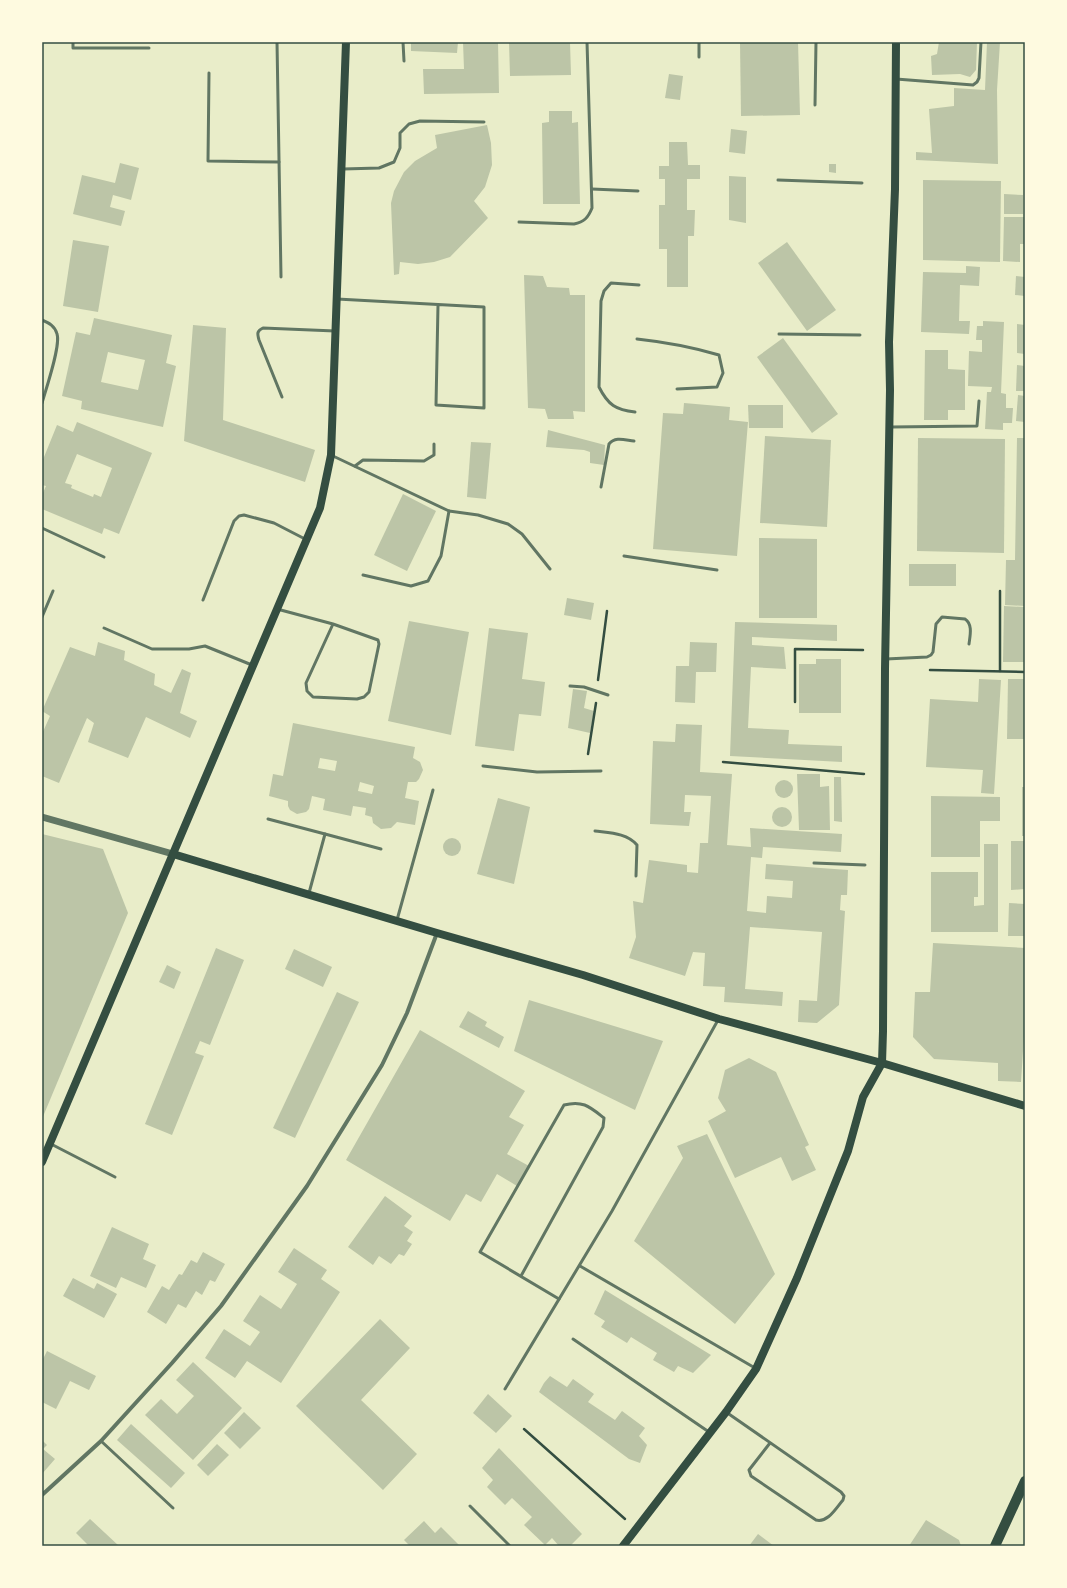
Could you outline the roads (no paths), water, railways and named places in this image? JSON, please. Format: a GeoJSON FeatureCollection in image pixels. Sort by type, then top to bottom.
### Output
{"type":"FeatureCollection","features":[{"type":"Feature","properties":{"kind":"main road"},"geometry":{"type":"LineString","coordinates":[[42,1162],[320,508],[331,455],[346,42]]}},
{"type":"Feature","properties":{"kind":"main road"},"geometry":{"type":"LineString","coordinates":[[623,1546],[726,1412],[756,1369],[797,1278],[848,1151],[863,1096],[882,1063],[884,1024],[889,342],[895,189],[896,42]]}},
{"type":"Feature","properties":{"kind":"main road"},"geometry":{"type":"LineString","coordinates":[[173,854],[583,975],[719,1019],[882,1063],[1025,1106]]}},
{"type":"Feature","properties":{"kind":"main road"},"geometry":{"type":"LineString","coordinates":[[996,1546],[1025,1482]]}},
{"type":"Feature","properties":{"kind":"street"},"geometry":{"type":"LineString","coordinates":[[42,817],[173,854]]}},
{"type":"Feature","properties":{"kind":"street"},"geometry":{"type":"LineString","coordinates":[[42,1495],[101,1441],[172,1363],[221,1306],[306,1186],[382,1065],[407,1013],[437,933]]}},
{"type":"Feature","properties":{"kind":"lane"},"geometry":{"type":"LineString","coordinates":[[73,42],[73,48],[149,48]]}},
{"type":"Feature","properties":{"kind":"lane"},"geometry":{"type":"LineString","coordinates":[[277,42],[281,277]]}},
{"type":"Feature","properties":{"kind":"lane"},"geometry":{"type":"LineString","coordinates":[[404,42],[404,61]]}},
{"type":"Feature","properties":{"kind":"lane"},"geometry":{"type":"LineString","coordinates":[[519,222],[574,224],[582,222],[589,217],[592,208],[592,189],[587,42]]}},
{"type":"Feature","properties":{"kind":"lane"},"geometry":{"type":"LineString","coordinates":[[699,42],[699,57]]}},
{"type":"Feature","properties":{"kind":"lane"},"geometry":{"type":"LineString","coordinates":[[815,105],[816,42]]}},
{"type":"Feature","properties":{"kind":"lane"},"geometry":{"type":"LineString","coordinates":[[896,79],[973,85],[979,78],[981,42]]}},
{"type":"Feature","properties":{"kind":"lane"},"geometry":{"type":"LineString","coordinates":[[209,73],[208,161],[279,162]]}},
{"type":"Feature","properties":{"kind":"lane"},"geometry":{"type":"LineString","coordinates":[[341,169],[379,168],[394,162],[400,148],[400,133],[409,124],[420,121],[484,122]]}},
{"type":"Feature","properties":{"kind":"lane"},"geometry":{"type":"LineString","coordinates":[[778,180],[862,182]]}},
{"type":"Feature","properties":{"kind":"lane"},"geometry":{"type":"LineString","coordinates":[[592,189],[638,191]]}},
{"type":"Feature","properties":{"kind":"lane"},"geometry":{"type":"LineString","coordinates":[[635,412],[620,410],[603,395],[599,387],[601,301],[604,291],[611,283],[639,285]]}},
{"type":"Feature","properties":{"kind":"lane"},"geometry":{"type":"LineString","coordinates":[[336,299],[438,304],[484,307],[484,408],[436,405],[438,304]]}},
{"type":"Feature","properties":{"kind":"lane"},"geometry":{"type":"LineString","coordinates":[[42,320],[52,324],[58,335],[57,345],[42,403]]}},
{"type":"Feature","properties":{"kind":"lane"},"geometry":{"type":"LineString","coordinates":[[282,397],[258,340],[257,334],[259,330],[263,328],[335,331]]}},
{"type":"Feature","properties":{"kind":"lane"},"geometry":{"type":"LineString","coordinates":[[779,334],[860,335]]}},
{"type":"Feature","properties":{"kind":"lane"},"geometry":{"type":"LineString","coordinates":[[637,339],[700,349],[719,355],[723,372],[717,387],[677,389]]}},
{"type":"Feature","properties":{"kind":"lane"},"geometry":{"type":"LineString","coordinates":[[889,427],[977,426],[979,401]]}},
{"type":"Feature","properties":{"kind":"lane"},"geometry":{"type":"LineString","coordinates":[[601,487],[609,444],[613,439],[634,441]]}},
{"type":"Feature","properties":{"kind":"lane"},"geometry":{"type":"LineString","coordinates":[[355,466],[363,460],[424,461],[434,455],[434,444]]}},
{"type":"Feature","properties":{"kind":"lane"},"geometry":{"type":"LineString","coordinates":[[331,455],[449,511],[478,515],[508,524],[522,534],[550,569]]}},
{"type":"Feature","properties":{"kind":"lane"},"geometry":{"type":"LineString","coordinates":[[363,575],[411,586],[428,581],[442,556],[449,511]]}},
{"type":"Feature","properties":{"kind":"lane"},"geometry":{"type":"LineString","coordinates":[[203,600],[234,521],[239,516],[244,515],[274,523],[307,540]]}},
{"type":"Feature","properties":{"kind":"lane"},"geometry":{"type":"LineString","coordinates":[[42,528],[104,557]]}},
{"type":"Feature","properties":{"kind":"lane"},"geometry":{"type":"LineString","coordinates":[[624,556],[717,570]]}},
{"type":"Feature","properties":{"kind":"lane"},"geometry":{"type":"LineString","coordinates":[[42,617],[53,591]]}},
{"type":"Feature","properties":{"kind":"lane"},"geometry":{"type":"LineString","coordinates":[[278,609],[333,624],[378,640],[379,644],[369,692],[364,697],[358,699],[312,697],[307,691],[306,683],[333,624]]}},
{"type":"Feature","properties":{"kind":"lane"},"geometry":{"type":"LineString","coordinates":[[886,659],[927,657],[931,655],[933,652],[936,624],[942,617],[965,619],[969,621],[969,644]]}},
{"type":"Feature","properties":{"kind":"lane"},"geometry":{"type":"LineString","coordinates":[[104,628],[152,649],[189,650],[205,646],[254,665]]}},
{"type":"Feature","properties":{"kind":"lane"},"geometry":{"type":"LineString","coordinates":[[570,686],[584,687],[608,695]]}},
{"type":"Feature","properties":{"kind":"lane"},"geometry":{"type":"LineString","coordinates":[[483,766],[537,772],[601,771]]}},
{"type":"Feature","properties":{"kind":"lane"},"geometry":{"type":"LineString","coordinates":[[397,921],[433,790]]}},
{"type":"Feature","properties":{"kind":"lane"},"geometry":{"type":"LineString","coordinates":[[268,819],[381,849]]}},
{"type":"Feature","properties":{"kind":"lane"},"geometry":{"type":"LineString","coordinates":[[595,831],[626,836],[632,839],[637,845],[636,876]]}},
{"type":"Feature","properties":{"kind":"lane"},"geometry":{"type":"LineString","coordinates":[[308,894],[325,834]]}},
{"type":"Feature","properties":{"kind":"lane"},"geometry":{"type":"LineString","coordinates":[[814,863],[865,865]]}},
{"type":"Feature","properties":{"kind":"lane"},"geometry":{"type":"LineString","coordinates":[[505,1388],[580,1266],[719,1019]]}},
{"type":"Feature","properties":{"kind":"lane"},"geometry":{"type":"LineString","coordinates":[[521,1276],[603,1127],[604,1118],[589,1106],[575,1102],[564,1105],[480,1252],[559,1299]]}},
{"type":"Feature","properties":{"kind":"lane"},"geometry":{"type":"LineString","coordinates":[[50,1144],[115,1177]]}},
{"type":"Feature","properties":{"kind":"lane"},"geometry":{"type":"LineString","coordinates":[[580,1266],[756,1369]]}},
{"type":"Feature","properties":{"kind":"lane"},"geometry":{"type":"LineString","coordinates":[[573,1339],[710,1433]]}},
{"type":"Feature","properties":{"kind":"lane"},"geometry":{"type":"LineString","coordinates":[[726,1412],[841,1492],[844,1496],[843,1500],[826,1520],[816,1520],[751,1476],[749,1470],[770,1444]]}},
{"type":"Feature","properties":{"kind":"lane"},"geometry":{"type":"LineString","coordinates":[[101,1441],[173,1508]]}},
{"type":"Feature","properties":{"kind":"lane"},"geometry":{"type":"LineString","coordinates":[[470,1506],[510,1546]]}}]}
